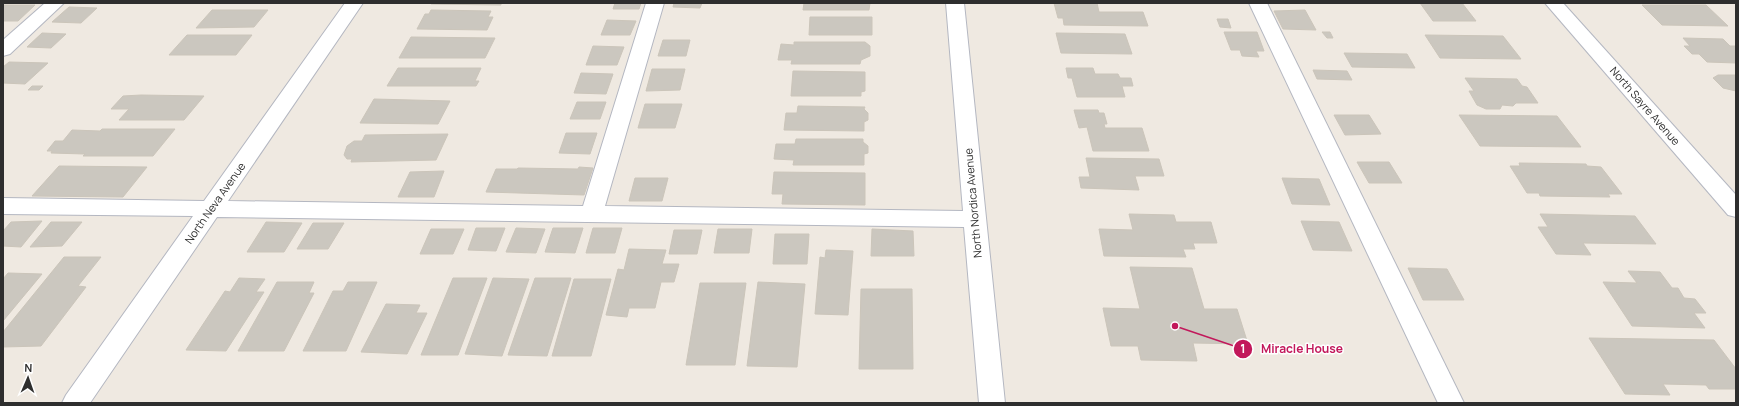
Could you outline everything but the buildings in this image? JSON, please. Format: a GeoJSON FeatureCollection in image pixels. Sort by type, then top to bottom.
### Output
{"type":"FeatureCollection","features":[{"type":"Feature","properties":{"kind":"street"},"geometry":{"type":"LineString","coordinates":[[3,50],[54,3]]}},
{"type":"Feature","properties":{"kind":"street","name":"North Neva Avenue"},"geometry":{"type":"LineString","coordinates":[[75,403],[354,3]]}},
{"type":"Feature","properties":{"kind":"street"},"geometry":{"type":"LineString","coordinates":[[592,214],[655,3]]}},
{"type":"Feature","properties":{"kind":"street","name":"North Nordica Avenue"},"geometry":{"type":"LineString","coordinates":[[954,3],[992,403]]}},
{"type":"Feature","properties":{"kind":"street"},"geometry":{"type":"LineString","coordinates":[[1258,3],[1451,403]]}},
{"type":"Feature","properties":{"kind":"street","name":"North Sayre Avenue"},"geometry":{"type":"LineString","coordinates":[[1554,3],[1736,209]]}},
{"type":"Feature","properties":{"kind":"street"},"geometry":{"type":"LineString","coordinates":[[3,206],[975,219]]}},
{"type":"Feature","properties":{"kind":"place","name":"Miracle House"},"geometry":{"type":"Point","coordinates":[1175,326]}}]}
